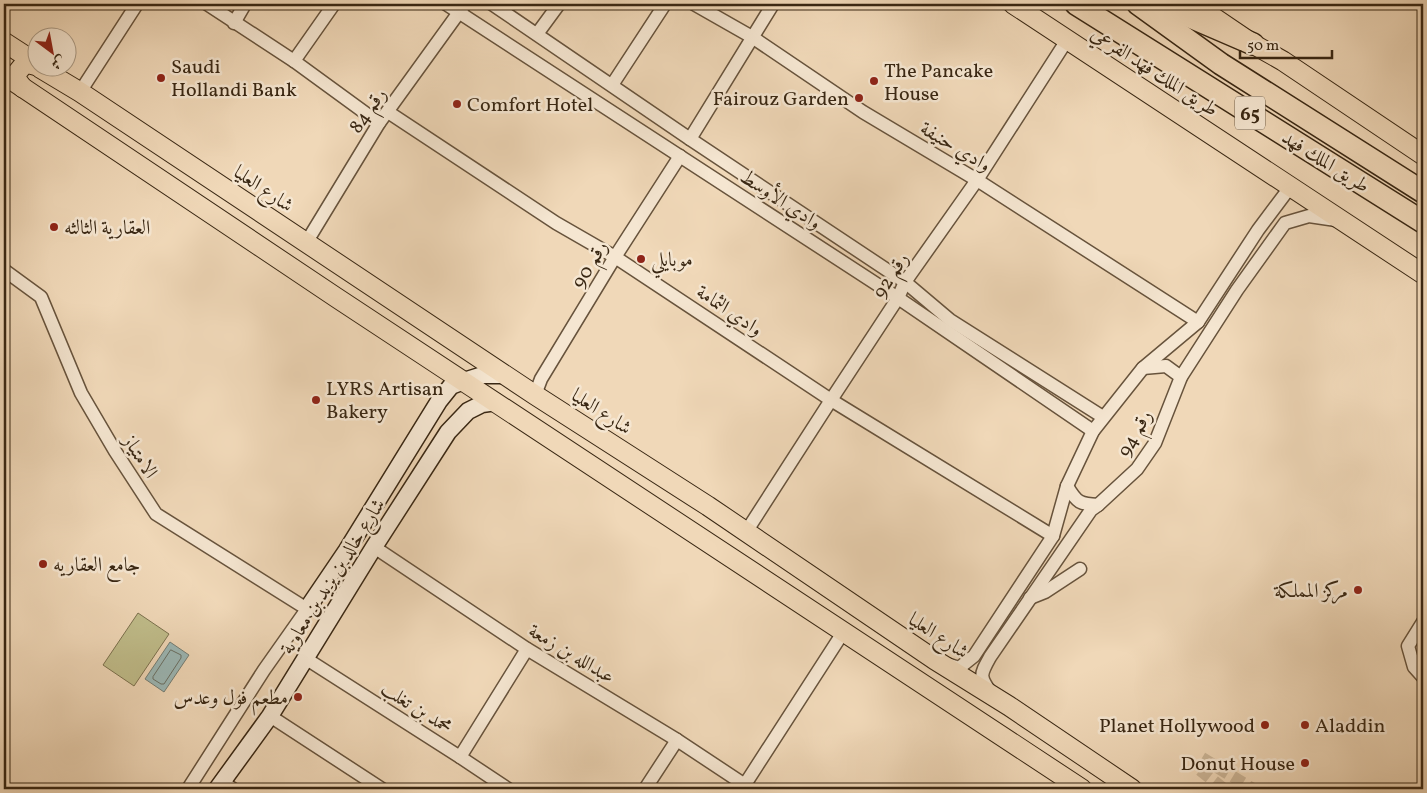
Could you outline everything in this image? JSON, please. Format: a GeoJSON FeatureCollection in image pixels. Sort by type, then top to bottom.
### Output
{"type":"FeatureCollection","features":[{"type":"Feature","properties":{"kind":"highway","name":"طريق الملك فهد"},"geometry":{"type":"LineString","coordinates":[[1076,4],[1423,222]]}},
{"type":"Feature","properties":{"kind":"highway","name":"طريق الملك فهد"},"geometry":{"type":"LineString","coordinates":[[1138,4],[1221,64],[1423,192]]}},
{"type":"Feature","properties":{"kind":"highway"},"geometry":{"type":"LineString","coordinates":[[1164,4],[1253,44]]}},
{"type":"Feature","properties":{"kind":"main road","name":"طريق الملك فهد الفرعي"},"geometry":{"type":"LineString","coordinates":[[1013,4],[1423,274]]}},
{"type":"Feature","properties":{"kind":"main road"},"geometry":{"type":"LineString","coordinates":[[1194,4],[1423,155]]}},
{"type":"Feature","properties":{"kind":"main road","name":"شارع العليا"},"geometry":{"type":"LineString","coordinates":[[4,42],[28,58]]}},
{"type":"Feature","properties":{"kind":"main road"},"geometry":{"type":"LineString","coordinates":[[28,64],[25,63],[16,74],[14,81],[337,298],[1082,789]]}},
{"type":"Feature","properties":{"kind":"main road","name":"شارع العليا"},"geometry":{"type":"LineString","coordinates":[[58,78],[535,395],[746,532],[934,660],[994,697],[1132,789]]}},
{"type":"Feature","properties":{"kind":"main road"},"geometry":{"type":"LineString","coordinates":[[464,381],[482,375],[506,375]]}},
{"type":"Feature","properties":{"kind":"main road","name":"شارع خالد بن يزيد بن معاوية"},"geometry":{"type":"LineString","coordinates":[[307,609],[347,550],[439,401],[451,386],[464,381]]}},
{"type":"Feature","properties":{"kind":"main road","name":"شارع خالد بن يزيد بن معاوية"},"geometry":{"type":"LineString","coordinates":[[224,787],[448,432],[468,411],[482,404],[496,402]]}},
{"type":"Feature","properties":{"kind":"main road"},"geometry":{"type":"LineString","coordinates":[[430,418],[442,421],[447,426],[448,432]]}},
{"type":"Feature","properties":{"kind":"main road"},"geometry":{"type":"LineString","coordinates":[[919,681],[936,684],[946,679],[947,676],[942,668],[934,660]]}},
{"type":"Feature","properties":{"kind":"street"},"geometry":{"type":"LineString","coordinates":[[80,92],[137,4]]}},
{"type":"Feature","properties":{"kind":"street"},"geometry":{"type":"LineString","coordinates":[[206,4],[294,61],[379,123]]}},
{"type":"Feature","properties":{"kind":"street"},"geometry":{"type":"LineString","coordinates":[[234,22],[245,4]]}},
{"type":"Feature","properties":{"kind":"street"},"geometry":{"type":"LineString","coordinates":[[294,61],[334,4]]}},
{"type":"Feature","properties":{"kind":"street","name":"وادي الأوسط"},"geometry":{"type":"LineString","coordinates":[[446,4],[463,8],[680,156],[898,298],[1093,431]]}},
{"type":"Feature","properties":{"kind":"street","name":"وادي الأوسط"},"geometry":{"type":"LineString","coordinates":[[492,4],[905,282],[950,320],[1103,417]]}},
{"type":"Feature","properties":{"kind":"street"},"geometry":{"type":"LineString","coordinates":[[537,34],[559,4]]}},
{"type":"Feature","properties":{"kind":"street"},"geometry":{"type":"LineString","coordinates":[[612,85],[665,4]]}},
{"type":"Feature","properties":{"kind":"street","name":"وادي حنيفة"},"geometry":{"type":"LineString","coordinates":[[694,4],[752,36],[863,112],[977,180],[1198,322]]}},
{"type":"Feature","properties":{"kind":"street"},"geometry":{"type":"LineString","coordinates":[[690,139],[773,4]]}},
{"type":"Feature","properties":{"kind":"street","name":"رقم 84"},"geometry":{"type":"LineString","coordinates":[[306,242],[379,123],[463,8]]}},
{"type":"Feature","properties":{"kind":"street","name":"رقم 92"},"geometry":{"type":"LineString","coordinates":[[746,532],[898,298],[905,282],[977,180],[1067,40]]}},
{"type":"Feature","properties":{"kind":"street","name":"وادي الثمامة"},"geometry":{"type":"LineString","coordinates":[[388,112],[531,207],[615,256],[830,400],[1053,536]]}},
{"type":"Feature","properties":{"kind":"street","name":"رقم 90"},"geometry":{"type":"LineString","coordinates":[[535,395],[541,379],[615,256],[680,156]]}},
{"type":"Feature","properties":{"kind":"street","name":"رقم 94"},"geometry":{"type":"LineString","coordinates":[[934,660],[959,668],[970,660],[1053,536],[1067,486],[1093,431],[1143,368],[1198,322],[1258,230],[1291,186]]}},
{"type":"Feature","properties":{"kind":"street","name":"رقم 94"},"geometry":{"type":"LineString","coordinates":[[994,697],[983,681],[982,672],[990,657],[1090,510],[1137,469],[1155,443],[1181,377],[1237,290],[1285,223],[1310,216],[1340,220]]}},
{"type":"Feature","properties":{"kind":"street"},"geometry":{"type":"LineString","coordinates":[[1237,290],[1236,279],[1256,245],[1258,230]]}},
{"type":"Feature","properties":{"kind":"street","name":"الامتياز"},"geometry":{"type":"LineString","coordinates":[[4,270],[41,297],[81,393],[115,451],[156,514],[307,609]]}},
{"type":"Feature","properties":{"kind":"street"},"geometry":{"type":"LineString","coordinates":[[1143,368],[1166,366],[1181,377]]}},
{"type":"Feature","properties":{"kind":"street"},"geometry":{"type":"LineString","coordinates":[[1067,486],[1074,499],[1083,504],[1098,505]]}},
{"type":"Feature","properties":{"kind":"street","name":"عبدالله بن زمعة"},"geometry":{"type":"LineString","coordinates":[[374,547],[528,649],[677,740],[746,788]]}},
{"type":"Feature","properties":{"kind":"street"},"geometry":{"type":"LineString","coordinates":[[1030,598],[1045,592],[1080,569]]}},
{"type":"Feature","properties":{"kind":"street","name":"شارع خالد بن يزيد بن معاوية"},"geometry":{"type":"LineString","coordinates":[[188,789],[264,670],[307,609]]}},
{"type":"Feature","properties":{"kind":"street"},"geometry":{"type":"LineString","coordinates":[[1423,622],[1408,646],[1414,667],[1423,678]]}},
{"type":"Feature","properties":{"kind":"street"},"geometry":{"type":"LineString","coordinates":[[746,788],[844,631]]}},
{"type":"Feature","properties":{"kind":"street"},"geometry":{"type":"LineString","coordinates":[[460,757],[528,649]]}},
{"type":"Feature","properties":{"kind":"street","name":"محمد بن تغلب"},"geometry":{"type":"LineString","coordinates":[[305,658],[508,789]]}},
{"type":"Feature","properties":{"kind":"street"},"geometry":{"type":"LineString","coordinates":[[270,716],[382,789]]}},
{"type":"Feature","properties":{"kind":"street"},"geometry":{"type":"LineString","coordinates":[[645,789],[677,740]]}},
{"type":"Feature","properties":{"kind":"shaded area"},"geometry":{"type":"Polygon","coordinates":[[[138,613],[169,634],[134,686],[103,665],[138,613]]]}},
{"type":"Feature","properties":{"kind":"water"},"geometry":{"type":"Polygon","coordinates":[[[170,642],[189,655],[164,692],[145,679],[170,642]]]}},
{"type":"Feature","properties":{"kind":"tunnel"},"geometry":{"type":"LineString","coordinates":[[1202,758],[1253,789]]}},
{"type":"Feature","properties":{"kind":"tunnel"},"geometry":{"type":"LineString","coordinates":[[1200,770],[1224,789]]}},
{"type":"Feature","properties":{"kind":"place","name":"Saudi Hollandi Bank"},"geometry":{"type":"Point","coordinates":[161,78]}},
{"type":"Feature","properties":{"kind":"place","name":"The Pancake House"},"geometry":{"type":"Point","coordinates":[874,81]}},
{"type":"Feature","properties":{"kind":"place","name":"Fairouz Garden"},"geometry":{"type":"Point","coordinates":[859,98]}},
{"type":"Feature","properties":{"kind":"place","name":"Comfort Hotel"},"geometry":{"type":"Point","coordinates":[457,104]}},
{"type":"Feature","properties":{"kind":"place","name":"العقارية الثالثه"},"geometry":{"type":"Point","coordinates":[54,227]}},
{"type":"Feature","properties":{"kind":"place","name":"موبايلي"},"geometry":{"type":"Point","coordinates":[641,259]}},
{"type":"Feature","properties":{"kind":"place","name":"LYRS Artisan Bakery"},"geometry":{"type":"Point","coordinates":[316,400]}},
{"type":"Feature","properties":{"kind":"place","name":"جامع العقاريه"},"geometry":{"type":"Point","coordinates":[43,564]}},
{"type":"Feature","properties":{"kind":"place","name":"مركز المملكة"},"geometry":{"type":"Point","coordinates":[1358,590]}},
{"type":"Feature","properties":{"kind":"place","name":"مطعم فول وعدس"},"geometry":{"type":"Point","coordinates":[298,697]}},
{"type":"Feature","properties":{"kind":"place","name":"Planet Hollywood"},"geometry":{"type":"Point","coordinates":[1265,725]}},
{"type":"Feature","properties":{"kind":"place","name":"Aladdin"},"geometry":{"type":"Point","coordinates":[1305,725]}},
{"type":"Feature","properties":{"kind":"place","name":"Donut House"},"geometry":{"type":"Point","coordinates":[1305,763]}}]}
